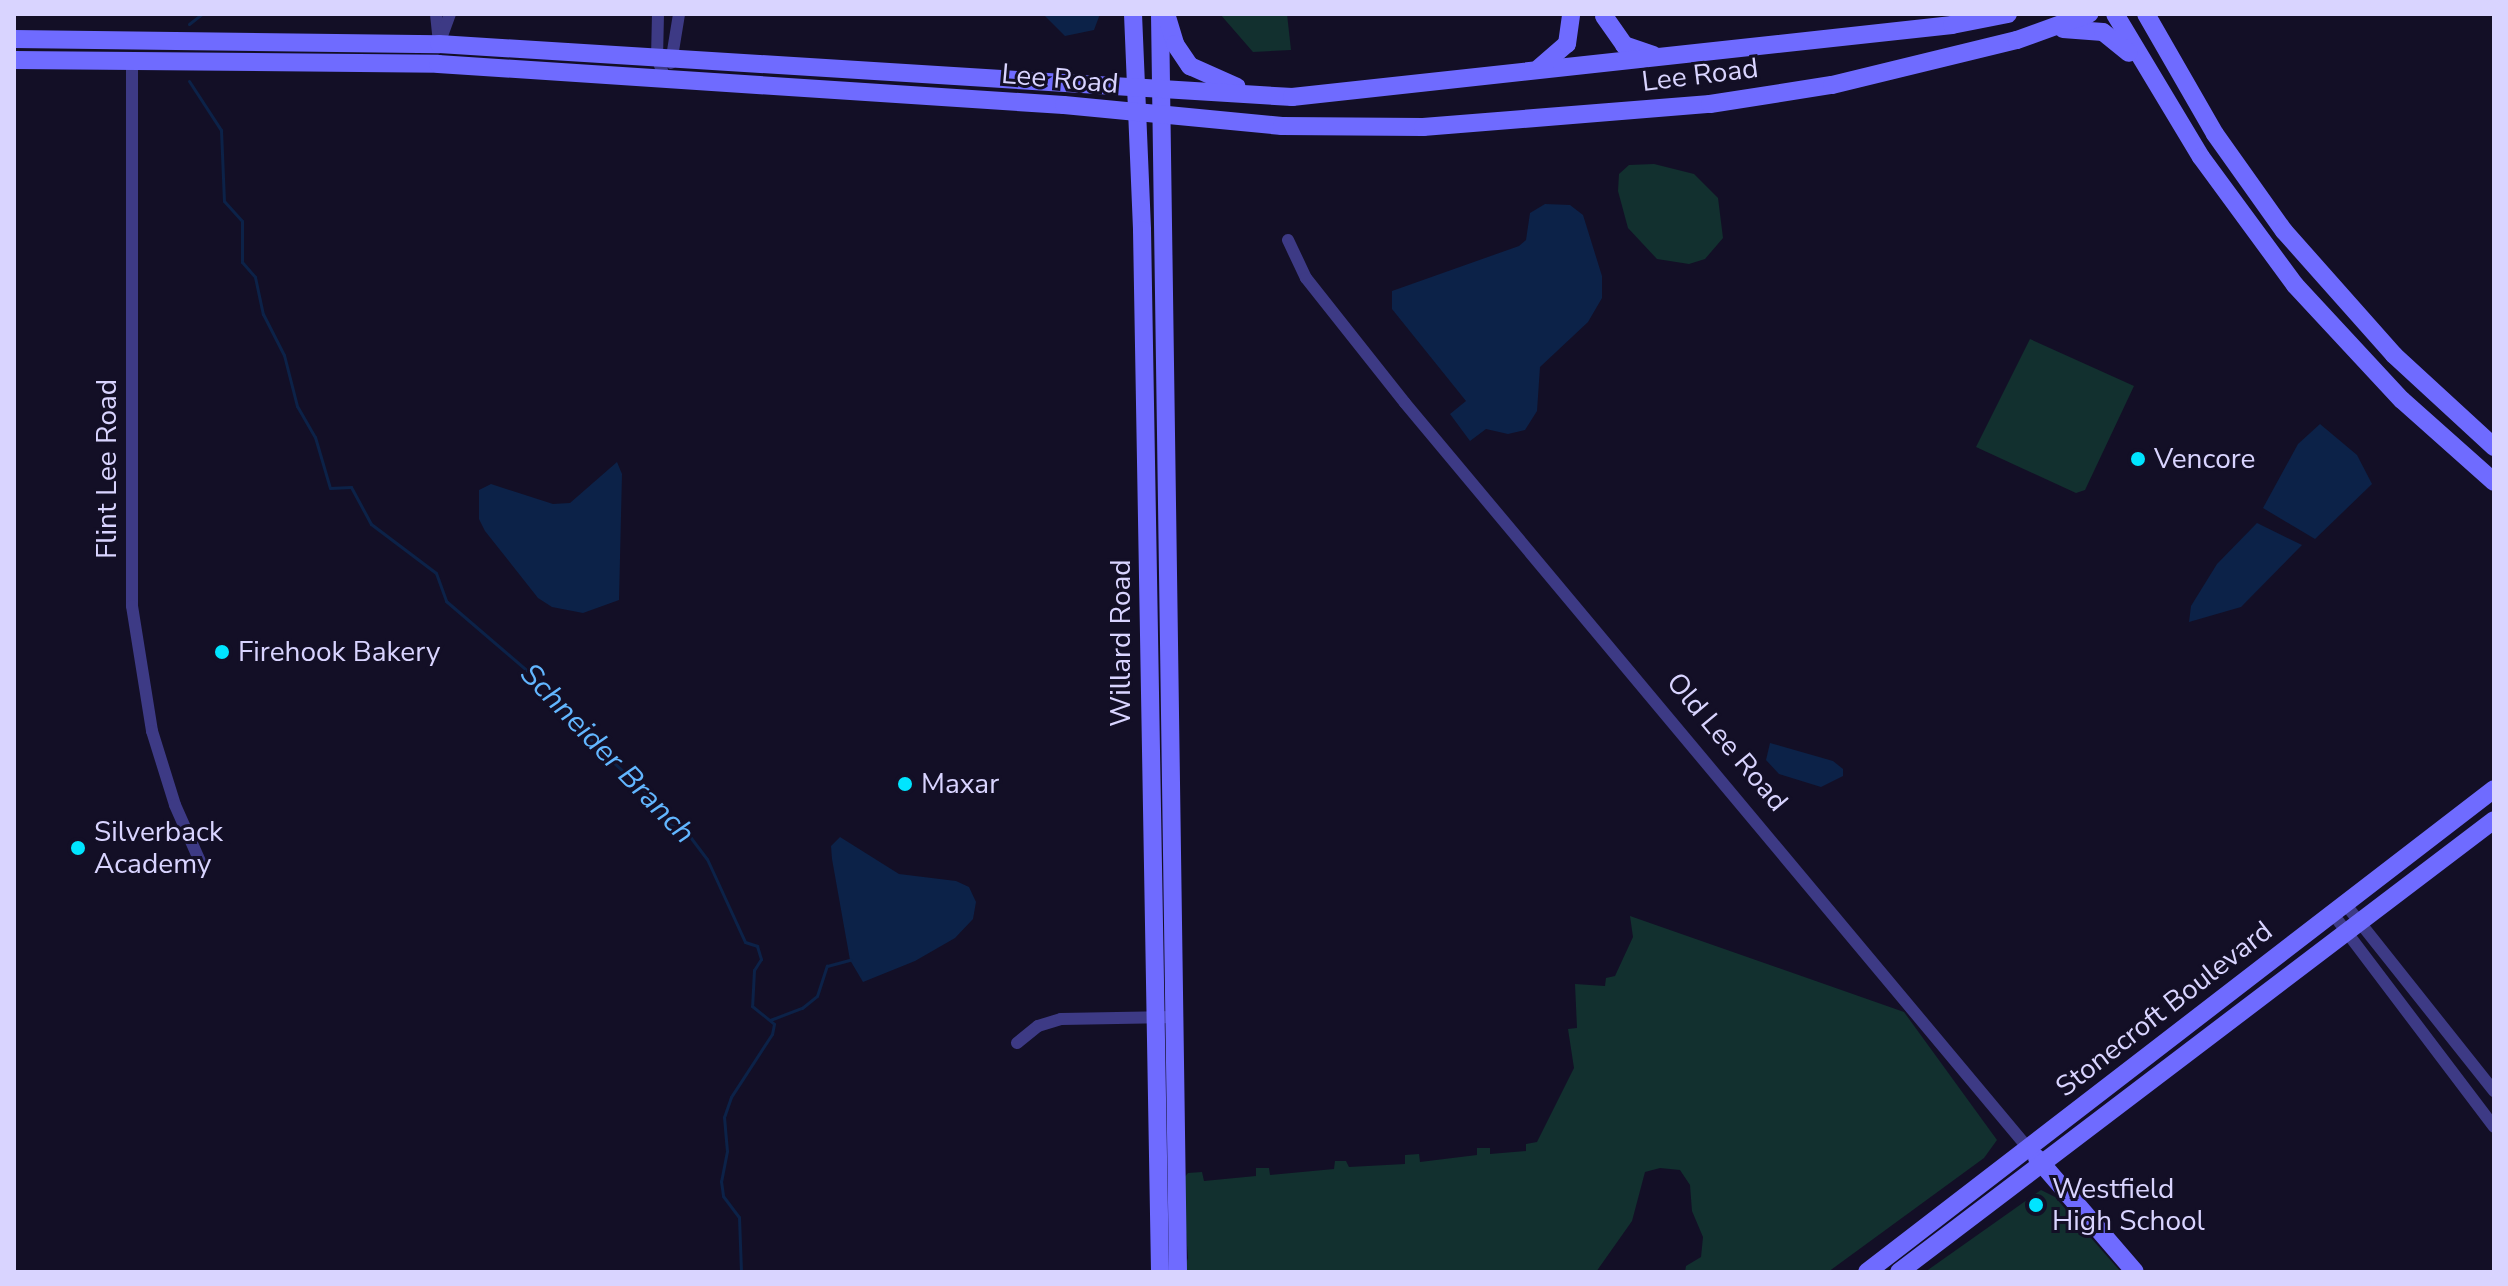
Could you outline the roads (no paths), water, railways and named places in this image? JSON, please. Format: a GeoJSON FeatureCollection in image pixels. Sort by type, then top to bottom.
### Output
{"type":"FeatureCollection","features":[{"type":"Feature","properties":{"kind":"street"},"geometry":{"type":"LineString","coordinates":[[436,14],[439,44]]}},
{"type":"Feature","properties":{"kind":"street"},"geometry":{"type":"LineString","coordinates":[[439,44],[450,14]]}},
{"type":"Feature","properties":{"kind":"street"},"geometry":{"type":"LineString","coordinates":[[658,14],[665,78]]}},
{"type":"Feature","properties":{"kind":"street"},"geometry":{"type":"LineString","coordinates":[[665,59],[679,14]]}},
{"type":"Feature","properties":{"kind":"street","name":"Willard Road"},"geometry":{"type":"LineString","coordinates":[[1133,14],[1138,114],[1160,1272]]}},
{"type":"Feature","properties":{"kind":"street","name":"Willard Road"},"geometry":{"type":"LineString","coordinates":[[1160,14],[1178,1272]]}},
{"type":"Feature","properties":{"kind":"street"},"geometry":{"type":"LineString","coordinates":[[1167,14],[1180,52],[1207,77],[1248,89],[1311,96]]}},
{"type":"Feature","properties":{"kind":"street"},"geometry":{"type":"LineString","coordinates":[[1531,72],[1567,44],[1571,14]]}},
{"type":"Feature","properties":{"kind":"street","name":"Lee Road"},"geometry":{"type":"LineString","coordinates":[[14,39],[439,44],[1136,90],[1311,96],[1667,57],[2008,14]]}},
{"type":"Feature","properties":{"kind":"street","name":"Lee Road"},"geometry":{"type":"LineString","coordinates":[[14,60],[409,63],[665,78],[1331,128],[1510,124],[1710,104],[1832,85],[2044,31],[2089,14]]}},
{"type":"Feature","properties":{"kind":"street"},"geometry":{"type":"LineString","coordinates":[[2115,14],[2165,101],[2229,198],[2295,285],[2402,400],[2494,482]]}},
{"type":"Feature","properties":{"kind":"street"},"geometry":{"type":"LineString","coordinates":[[2146,14],[2190,94],[2240,171],[2311,264],[2429,390],[2494,447]]}},
{"type":"Feature","properties":{"kind":"street"},"geometry":{"type":"LineString","coordinates":[[2158,14],[2190,94]]}},
{"type":"Feature","properties":{"kind":"street"},"geometry":{"type":"LineString","coordinates":[[1604,16],[1624,45],[1667,57]]}},
{"type":"Feature","properties":{"kind":"street"},"geometry":{"type":"LineString","coordinates":[[2044,31],[2084,28],[2112,36],[2165,101]]}},
{"type":"Feature","properties":{"kind":"street","name":"Flint Lee Road"},"geometry":{"type":"LineString","coordinates":[[132,62],[132,606],[156,744],[202,866]]}},
{"type":"Feature","properties":{"kind":"street","name":"Old Lee Road"},"geometry":{"type":"LineString","coordinates":[[1288,240],[1306,278],[1405,403],[2135,1272]]}},
{"type":"Feature","properties":{"kind":"street","name":"Stonecroft Boulevard"},"geometry":{"type":"LineString","coordinates":[[1867,1272],[2494,789]]}},
{"type":"Feature","properties":{"kind":"street","name":"Stonecroft Boulevard"},"geometry":{"type":"LineString","coordinates":[[1899,1272],[2494,820]]}},
{"type":"Feature","properties":{"kind":"street"},"geometry":{"type":"LineString","coordinates":[[2339,910],[2494,1091]]}},
{"type":"Feature","properties":{"kind":"street"},"geometry":{"type":"LineString","coordinates":[[2353,927],[2494,1127]]}},
{"type":"Feature","properties":{"kind":"street"},"geometry":{"type":"LineString","coordinates":[[1017,1043],[1038,1026],[1061,1019],[1173,1017]]}},
{"type":"Feature","properties":{"kind":"water"},"geometry":{"type":"Polygon","coordinates":[[[1043,14],[1100,14],[1094,30],[1065,36],[1043,14]]]}},
{"type":"Feature","properties":{"kind":"water"},"geometry":{"type":"Polygon","coordinates":[[[1545,204],[1570,205],[1583,215],[1602,276],[1602,298],[1588,322],[1540,367],[1537,411],[1525,430],[1508,434],[1486,429],[1470,441],[1450,414],[1466,401],[1392,309],[1392,291],[1519,246],[1526,240],[1530,213],[1545,204]]]}},
{"type":"Feature","properties":{"kind":"water"},"geometry":{"type":"Polygon","coordinates":[[[2320,424],[2357,455],[2372,484],[2315,539],[2263,508],[2298,444],[2320,424]]]}},
{"type":"Feature","properties":{"kind":"water"},"geometry":{"type":"Polygon","coordinates":[[[617,462],[622,474],[619,600],[583,613],[552,607],[538,598],[485,531],[479,519],[479,490],[491,484],[553,504],[570,503],[617,462]]]}},
{"type":"Feature","properties":{"kind":"water"},"geometry":{"type":"Polygon","coordinates":[[[2257,523],[2302,545],[2241,607],[2189,622],[2191,606],[2217,564],[2257,523]]]}},
{"type":"Feature","properties":{"kind":"water"},"geometry":{"type":"Polygon","coordinates":[[[1770,743],[1833,761],[1843,769],[1843,776],[1821,787],[1779,774],[1766,760],[1770,743]]]}},
{"type":"Feature","properties":{"kind":"water"},"geometry":{"type":"Polygon","coordinates":[[[840,837],[899,874],[956,881],[969,887],[976,902],[973,919],[955,938],[915,961],[863,982],[850,960],[832,859],[831,846],[840,837]]]}},
{"type":"Feature","properties":{"kind":"waterway"},"geometry":{"type":"LineString","coordinates":[[189,24],[202,14]]}},
{"type":"Feature","properties":{"kind":"waterway","name":"Schneider Branch"},"geometry":{"type":"LineString","coordinates":[[189,81],[221,130],[224,201],[242,221],[242,262],[255,277],[263,314],[284,355],[297,406],[315,437],[330,488],[351,487],[371,524],[436,573],[446,601],[543,684],[599,749],[654,800],[664,821],[688,834],[707,859],[745,942],[757,946],[761,959],[754,970],[752,1006],[774,1024],[772,1034],[731,1097],[724,1117],[727,1151],[721,1181],[723,1196],[739,1217],[741,1272]]}},
{"type":"Feature","properties":{"kind":"waterway"},"geometry":{"type":"LineString","coordinates":[[770,1020],[802,1008],[817,996],[827,966],[850,960]]}},
{"type":"Feature","properties":{"kind":"place","name":"Vencore"},"geometry":{"type":"Point","coordinates":[2138,459]}},
{"type":"Feature","properties":{"kind":"place","name":"Firehook Bakery"},"geometry":{"type":"Point","coordinates":[222,652]}},
{"type":"Feature","properties":{"kind":"place","name":"Maxar"},"geometry":{"type":"Point","coordinates":[905,784]}},
{"type":"Feature","properties":{"kind":"place","name":"Silverback Academy"},"geometry":{"type":"Point","coordinates":[78,848]}},
{"type":"Feature","properties":{"kind":"place","name":"Westfield High School"},"geometry":{"type":"Point","coordinates":[2036,1205]}}]}
